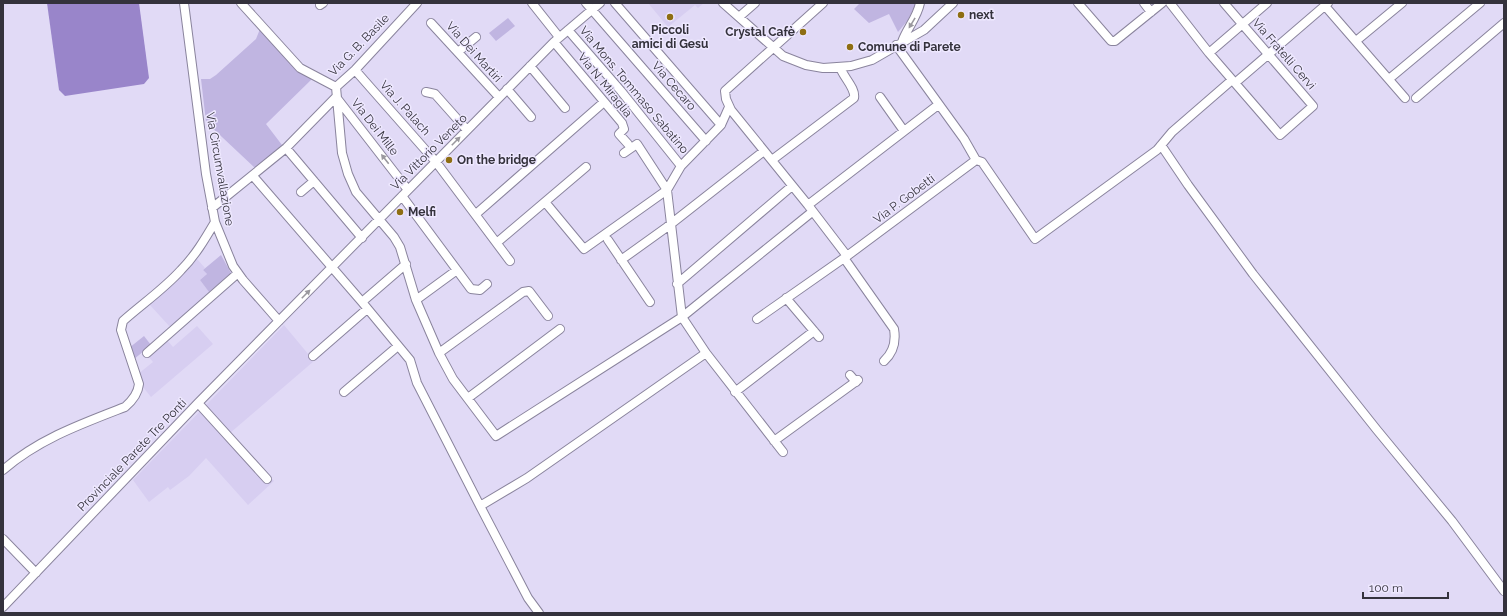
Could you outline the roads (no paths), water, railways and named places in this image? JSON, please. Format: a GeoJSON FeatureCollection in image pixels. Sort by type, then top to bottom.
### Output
{"type":"FeatureCollection","features":[{"type":"Feature","properties":{"kind":"street","name":"Via Circumvallazione"},"geometry":{"type":"LineString","coordinates":[[184,3],[215,222],[226,250],[238,273],[279,321]]}},
{"type":"Feature","properties":{"kind":"street"},"geometry":{"type":"LineString","coordinates":[[241,3],[300,68],[336,87],[342,153],[348,174],[356,192],[394,237],[406,264],[416,300],[453,379],[496,436],[682,316],[810,208],[938,105]]}},
{"type":"Feature","properties":{"kind":"street","name":"Via G. B. Basile"},"geometry":{"type":"LineString","coordinates":[[336,87],[355,70],[418,3]]}},
{"type":"Feature","properties":{"kind":"street","name":"Via N. Miraglia"},"geometry":{"type":"LineString","coordinates":[[532,3],[556,39],[622,123],[624,129],[620,134],[628,144]]}},
{"type":"Feature","properties":{"kind":"street","name":"Via Cecaro"},"geometry":{"type":"LineString","coordinates":[[586,3],[706,141]]}},
{"type":"Feature","properties":{"kind":"street","name":"Via Vittorio Veneto"},"geometry":{"type":"LineString","coordinates":[[279,321],[556,39],[600,3]]}},
{"type":"Feature","properties":{"kind":"street"},"geometry":{"type":"LineString","coordinates":[[615,3],[721,125]]}},
{"type":"Feature","properties":{"kind":"street"},"geometry":{"type":"LineString","coordinates":[[723,3],[783,56],[806,65],[823,68],[851,66],[872,60],[899,43],[924,30],[953,3]]}},
{"type":"Feature","properties":{"kind":"street"},"geometry":{"type":"LineString","coordinates":[[739,17],[755,3]]}},
{"type":"Feature","properties":{"kind":"street"},"geometry":{"type":"LineString","coordinates":[[823,3],[725,92],[729,107],[810,208],[894,329],[895,340],[893,349],[884,361]]}},
{"type":"Feature","properties":{"kind":"street"},"geometry":{"type":"LineString","coordinates":[[899,43],[918,13],[920,3]]}},
{"type":"Feature","properties":{"kind":"street"},"geometry":{"type":"LineString","coordinates":[[1078,3],[1111,41],[1115,41],[1162,3]]}},
{"type":"Feature","properties":{"kind":"street"},"geometry":{"type":"LineString","coordinates":[[1144,3],[1151,12]]}},
{"type":"Feature","properties":{"kind":"street"},"geometry":{"type":"LineString","coordinates":[[1170,3],[1209,53],[1234,81]]}},
{"type":"Feature","properties":{"kind":"street","name":"Via Fratelli Cervi"},"geometry":{"type":"LineString","coordinates":[[1224,3],[1313,106],[1280,134],[1234,81]]}},
{"type":"Feature","properties":{"kind":"street"},"geometry":{"type":"LineString","coordinates":[[1209,53],[1267,3]]}},
{"type":"Feature","properties":{"kind":"street"},"geometry":{"type":"LineString","coordinates":[[1356,42],[1402,3]]}},
{"type":"Feature","properties":{"kind":"street"},"geometry":{"type":"LineString","coordinates":[[1389,79],[1480,3]]}},
{"type":"Feature","properties":{"kind":"street"},"geometry":{"type":"LineString","coordinates":[[899,43],[938,105],[964,139],[976,160],[982,162],[1035,239],[1162,145],[1172,132],[1327,4],[1356,42],[1405,98]]}},
{"type":"Feature","properties":{"kind":"street","name":"Via Dei Martiri"},"geometry":{"type":"LineString","coordinates":[[431,23],[499,97]]}},
{"type":"Feature","properties":{"kind":"street"},"geometry":{"type":"LineString","coordinates":[[1416,98],[1504,23]]}},
{"type":"Feature","properties":{"kind":"street","name":"Via Mons. Tommaso Sabatino"},"geometry":{"type":"LineString","coordinates":[[568,30],[621,91],[681,166]]}},
{"type":"Feature","properties":{"kind":"street"},"geometry":{"type":"LineString","coordinates":[[458,52],[476,37]]}},
{"type":"Feature","properties":{"kind":"street"},"geometry":{"type":"LineString","coordinates":[[530,66],[565,108]]}},
{"type":"Feature","properties":{"kind":"street"},"geometry":{"type":"LineString","coordinates":[[772,160],[854,98],[854,92],[840,67]]}},
{"type":"Feature","properties":{"kind":"street","name":"Via J. Palach"},"geometry":{"type":"LineString","coordinates":[[355,70],[436,162],[510,261]]}},
{"type":"Feature","properties":{"kind":"street"},"geometry":{"type":"LineString","coordinates":[[507,89],[531,117]]}},
{"type":"Feature","properties":{"kind":"street"},"geometry":{"type":"LineString","coordinates":[[426,92],[435,94],[467,130]]}},
{"type":"Feature","properties":{"kind":"street"},"geometry":{"type":"LineString","coordinates":[[212,208],[286,148],[336,97]]}},
{"type":"Feature","properties":{"kind":"street","name":"Via Dei Mille"},"geometry":{"type":"LineString","coordinates":[[336,97],[408,190]]}},
{"type":"Feature","properties":{"kind":"street"},"geometry":{"type":"LineString","coordinates":[[880,97],[904,131]]}},
{"type":"Feature","properties":{"kind":"street"},"geometry":{"type":"LineString","coordinates":[[476,214],[604,102]]}},
{"type":"Feature","properties":{"kind":"street"},"geometry":{"type":"LineString","coordinates":[[545,202],[584,249],[667,190],[681,166],[721,125],[729,107]]}},
{"type":"Feature","properties":{"kind":"street"},"geometry":{"type":"LineString","coordinates":[[624,153],[637,144],[667,190],[682,316],[706,354],[783,452]]}},
{"type":"Feature","properties":{"kind":"street"},"geometry":{"type":"LineString","coordinates":[[1162,145],[1246,264],[1377,430],[1452,521],[1504,590]]}},
{"type":"Feature","properties":{"kind":"street"},"geometry":{"type":"LineString","coordinates":[[286,148],[362,238]]}},
{"type":"Feature","properties":{"kind":"street"},"geometry":{"type":"LineString","coordinates":[[621,260],[670,225],[764,151]]}},
{"type":"Feature","properties":{"kind":"street","name":"Via P. Gobetti"},"geometry":{"type":"LineString","coordinates":[[757,319],[845,257],[976,160]]}},
{"type":"Feature","properties":{"kind":"street"},"geometry":{"type":"LineString","coordinates":[[500,240],[586,167]]}},
{"type":"Feature","properties":{"kind":"street"},"geometry":{"type":"LineString","coordinates":[[253,176],[365,305],[410,360],[417,384],[528,598],[539,613]]}},
{"type":"Feature","properties":{"kind":"street"},"geometry":{"type":"LineString","coordinates":[[301,192],[314,181]]}},
{"type":"Feature","properties":{"kind":"street"},"geometry":{"type":"LineString","coordinates":[[677,284],[792,186]]}},
{"type":"Feature","properties":{"kind":"street"},"geometry":{"type":"LineString","coordinates":[[402,196],[471,289],[480,290],[487,284]]}},
{"type":"Feature","properties":{"kind":"street"},"geometry":{"type":"LineString","coordinates":[[3,470],[27,451],[44,441],[61,432],[125,407],[131,402],[138,391],[138,384],[121,330],[123,321],[182,270],[215,222]]}},
{"type":"Feature","properties":{"kind":"street"},"geometry":{"type":"LineString","coordinates":[[608,240],[650,302]]}},
{"type":"Feature","properties":{"kind":"street"},"geometry":{"type":"LineString","coordinates":[[313,356],[406,264]]}},
{"type":"Feature","properties":{"kind":"street"},"geometry":{"type":"LineString","coordinates":[[416,300],[457,270]]}},
{"type":"Feature","properties":{"kind":"street"},"geometry":{"type":"LineString","coordinates":[[147,352],[238,273]]}},
{"type":"Feature","properties":{"kind":"street"},"geometry":{"type":"LineString","coordinates":[[440,353],[523,292],[529,291],[548,316]]}},
{"type":"Feature","properties":{"kind":"street"},"geometry":{"type":"LineString","coordinates":[[735,392],[816,334],[786,298]]}},
{"type":"Feature","properties":{"kind":"street","name":"Provinciale Parete Tre Ponti"},"geometry":{"type":"LineString","coordinates":[[3,607],[198,403],[279,321]]}},
{"type":"Feature","properties":{"kind":"street"},"geometry":{"type":"LineString","coordinates":[[468,398],[560,329]]}},
{"type":"Feature","properties":{"kind":"street"},"geometry":{"type":"LineString","coordinates":[[344,392],[398,346]]}},
{"type":"Feature","properties":{"kind":"street"},"geometry":{"type":"LineString","coordinates":[[480,506],[527,478],[706,354]]}},
{"type":"Feature","properties":{"kind":"street"},"geometry":{"type":"LineString","coordinates":[[774,441],[855,379]]}},
{"type":"Feature","properties":{"kind":"street"},"geometry":{"type":"LineString","coordinates":[[198,403],[267,479]]}},
{"type":"Feature","properties":{"kind":"street"},"geometry":{"type":"LineString","coordinates":[[3,539],[36,573]]}},
{"type":"Feature","properties":{"kind":"place","name":"next"},"geometry":{"type":"Point","coordinates":[961,15]}},
{"type":"Feature","properties":{"kind":"place","name":"Piccoli amici di Gesù"},"geometry":{"type":"Point","coordinates":[670,17]}},
{"type":"Feature","properties":{"kind":"place","name":"Crystal Cafè"},"geometry":{"type":"Point","coordinates":[803,32]}},
{"type":"Feature","properties":{"kind":"place","name":"Comune di Parete"},"geometry":{"type":"Point","coordinates":[850,47]}},
{"type":"Feature","properties":{"kind":"place","name":"On the bridge"},"geometry":{"type":"Point","coordinates":[449,160]}},
{"type":"Feature","properties":{"kind":"place","name":"Melfi"},"geometry":{"type":"Point","coordinates":[400,212]}}]}
